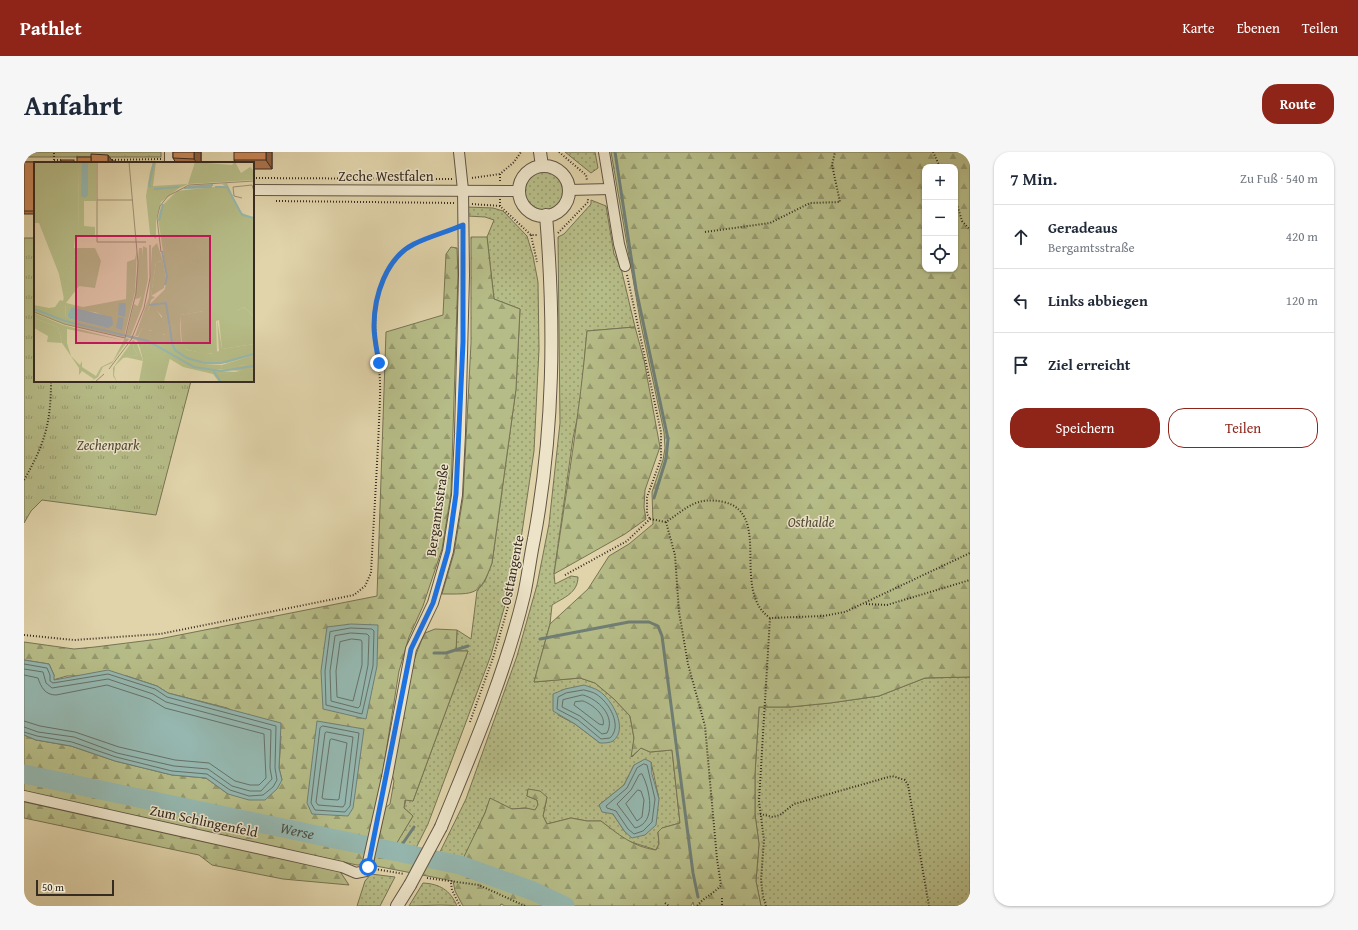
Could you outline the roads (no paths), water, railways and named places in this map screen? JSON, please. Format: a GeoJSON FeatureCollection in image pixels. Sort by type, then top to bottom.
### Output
{"type":"FeatureCollection","features":[{"type":"Feature","properties":{"kind":"street","name":"Bergamtsstraße"},"geometry":{"type":"LineString","coordinates":[[369,862],[411,649],[435,596],[448,551],[456,494],[463,334],[463,203],[459,152]]}},
{"type":"Feature","properties":{"kind":"street"},"geometry":{"type":"LineString","coordinates":[[540,152],[542,166]]}},
{"type":"Feature","properties":{"kind":"street"},"geometry":{"type":"LineString","coordinates":[[604,152],[619,244],[626,266]]}},
{"type":"Feature","properties":{"kind":"street"},"geometry":{"type":"LineString","coordinates":[[542,166],[550,166],[560,172],[567,182],[569,190],[568,197],[560,210],[546,215],[530,212],[524,206],[518,191],[523,177],[534,167],[542,166]]}},
{"type":"Feature","properties":{"kind":"street"},"geometry":{"type":"LineString","coordinates":[[569,190],[610,189]]}},
{"type":"Feature","properties":{"kind":"street","name":"Zeche Westfalen"},"geometry":{"type":"LineString","coordinates":[[254,190],[518,191]]}},
{"type":"Feature","properties":{"kind":"street","name":"Osttangente"},"geometry":{"type":"LineString","coordinates":[[397,906],[441,827],[478,737],[507,657],[524,595],[542,499],[547,451],[552,349],[551,281],[546,215]]}},
{"type":"Feature","properties":{"kind":"street","name":"Zum Schlingenfeld"},"geometry":{"type":"LineString","coordinates":[[24,796],[342,866],[356,873],[366,871],[369,862]]}},
{"type":"Feature","properties":{"kind":"water"},"geometry":{"type":"Polygon","coordinates":[[[351,624],[378,625],[377,666],[366,719],[323,709],[321,671],[327,627],[351,624]]]}},
{"type":"Feature","properties":{"kind":"water"},"geometry":{"type":"Polygon","coordinates":[[[24,660],[49,664],[54,675],[54,680],[108,670],[157,686],[168,693],[281,723],[279,768],[282,780],[277,789],[265,800],[249,800],[228,794],[206,778],[172,775],[115,761],[71,746],[36,740],[24,735],[24,660]]]}},
{"type":"Feature","properties":{"kind":"water"},"geometry":{"type":"Polygon","coordinates":[[[584,685],[594,688],[604,695],[609,700],[617,714],[619,722],[618,736],[612,742],[600,743],[575,724],[553,711],[553,694],[565,689],[584,685]]]}},
{"type":"Feature","properties":{"kind":"water"},"geometry":{"type":"Polygon","coordinates":[[[317,721],[364,729],[353,808],[348,816],[312,814],[307,803],[317,721]]]}},
{"type":"Feature","properties":{"kind":"water"},"geometry":{"type":"Polygon","coordinates":[[[645,759],[651,762],[652,774],[659,799],[656,825],[645,835],[632,838],[625,832],[613,814],[602,812],[599,805],[624,785],[634,765],[645,759]]]}},
{"type":"Feature","properties":{"kind":"waterway"},"geometry":{"type":"LineString","coordinates":[[615,152],[636,289],[668,439],[666,459],[654,498]]}},
{"type":"Feature","properties":{"kind":"waterway"},"geometry":{"type":"LineString","coordinates":[[540,639],[629,622],[649,622],[658,626],[662,636],[693,873],[698,897]]}},
{"type":"Feature","properties":{"kind":"waterway"},"geometry":{"type":"LineString","coordinates":[[434,653],[446,653],[468,646]]}},
{"type":"Feature","properties":{"kind":"waterway","name":"Werse"},"geometry":{"type":"LineString","coordinates":[[24,774],[460,865],[533,891],[565,906]]}},
{"type":"Feature","properties":{"kind":"waterway"},"geometry":{"type":"LineString","coordinates":[[397,852],[414,827]]}},
{"type":"Feature","properties":{"kind":"park label","name":"Zechenpark"},"geometry":{"type":"Point","coordinates":[108,445]}},
{"type":"Feature","properties":{"kind":"park label","name":"Osthalde"},"geometry":{"type":"Point","coordinates":[811,522]}}]}
